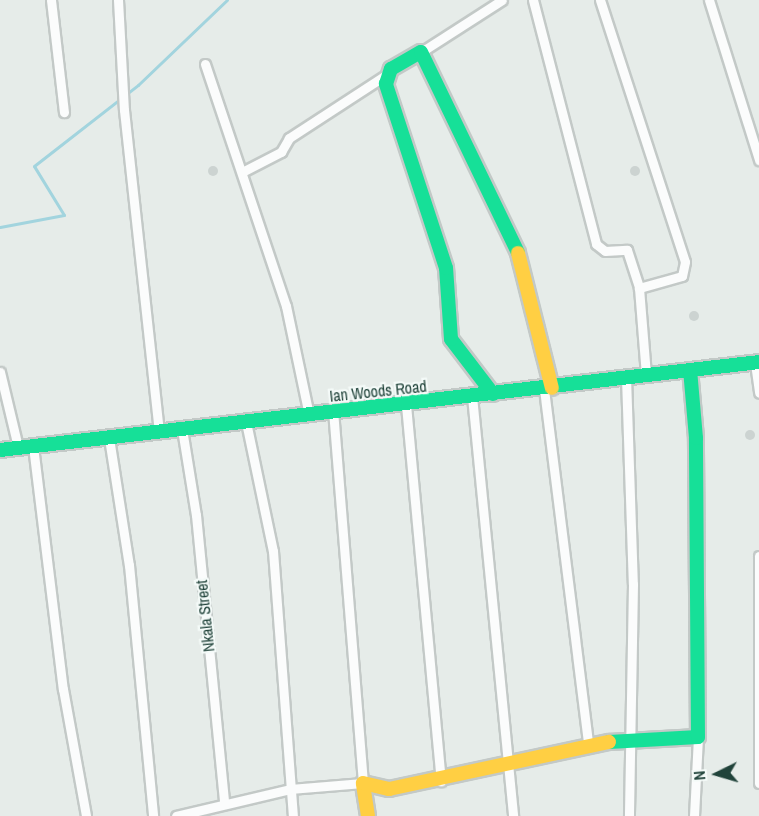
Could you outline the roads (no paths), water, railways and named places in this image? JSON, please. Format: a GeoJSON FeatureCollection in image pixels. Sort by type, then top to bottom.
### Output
{"type":"FeatureCollection","features":[{"type":"Feature","properties":{"kind":"street"},"geometry":{"type":"LineString","coordinates":[[51,0],[64,112]]}},
{"type":"Feature","properties":{"kind":"street"},"geometry":{"type":"LineString","coordinates":[[118,0],[124,110],[159,432]]}},
{"type":"Feature","properties":{"kind":"street"},"geometry":{"type":"LineString","coordinates":[[244,171],[281,152],[289,138],[502,0]]}},
{"type":"Feature","properties":{"kind":"street"},"geometry":{"type":"LineString","coordinates":[[533,0],[596,244],[605,251],[627,250],[639,288],[646,375]]}},
{"type":"Feature","properties":{"kind":"street"},"geometry":{"type":"LineString","coordinates":[[600,0],[685,262],[682,276],[639,288]]}},
{"type":"Feature","properties":{"kind":"street"},"geometry":{"type":"LineString","coordinates":[[709,0],[759,160]]}},
{"type":"Feature","properties":{"kind":"street"},"geometry":{"type":"LineString","coordinates":[[421,52],[525,268],[548,389],[588,743]]}},
{"type":"Feature","properties":{"kind":"street"},"geometry":{"type":"LineString","coordinates":[[205,64],[244,171],[286,306],[309,415]]}},
{"type":"Feature","properties":{"kind":"street"},"geometry":{"type":"LineString","coordinates":[[387,74],[446,268],[451,339],[493,394]]}},
{"type":"Feature","properties":{"kind":"street"},"geometry":{"type":"LineString","coordinates":[[757,363],[759,393]]}},
{"type":"Feature","properties":{"kind":"street","name":"Ian Woods Road"},"geometry":{"type":"LineString","coordinates":[[0,450],[548,389],[626,377],[757,363]]}},
{"type":"Feature","properties":{"kind":"street"},"geometry":{"type":"LineString","coordinates":[[690,370],[696,438],[698,737],[694,816]]}},
{"type":"Feature","properties":{"kind":"street"},"geometry":{"type":"LineString","coordinates":[[0,372],[25,447],[63,689],[86,816]]}},
{"type":"Feature","properties":{"kind":"street"},"geometry":{"type":"LineString","coordinates":[[626,377],[633,584],[629,816]]}},
{"type":"Feature","properties":{"kind":"street"},"geometry":{"type":"LineString","coordinates":[[472,396],[513,816]]}},
{"type":"Feature","properties":{"kind":"street"},"geometry":{"type":"LineString","coordinates":[[406,405],[441,781]]}},
{"type":"Feature","properties":{"kind":"street"},"geometry":{"type":"LineString","coordinates":[[333,413],[363,783],[368,816]]}},
{"type":"Feature","properties":{"kind":"street"},"geometry":{"type":"LineString","coordinates":[[246,422],[273,551],[293,816]]}},
{"type":"Feature","properties":{"kind":"street","name":"Nkala Street"},"geometry":{"type":"LineString","coordinates":[[182,429],[196,515],[224,803]]}},
{"type":"Feature","properties":{"kind":"street"},"geometry":{"type":"LineString","coordinates":[[109,438],[129,565],[153,816]]}},
{"type":"Feature","properties":{"kind":"street"},"geometry":{"type":"LineString","coordinates":[[759,556],[759,783]]}},
{"type":"Feature","properties":{"kind":"street"},"geometry":{"type":"LineString","coordinates":[[176,816],[290,789],[363,783],[389,789],[441,781],[588,743],[630,736],[698,737]]}},
{"type":"Feature","properties":{"kind":"waterway"},"geometry":{"type":"LineString","coordinates":[[0,227],[64,215],[34,166],[138,85],[227,0]]}}]}
